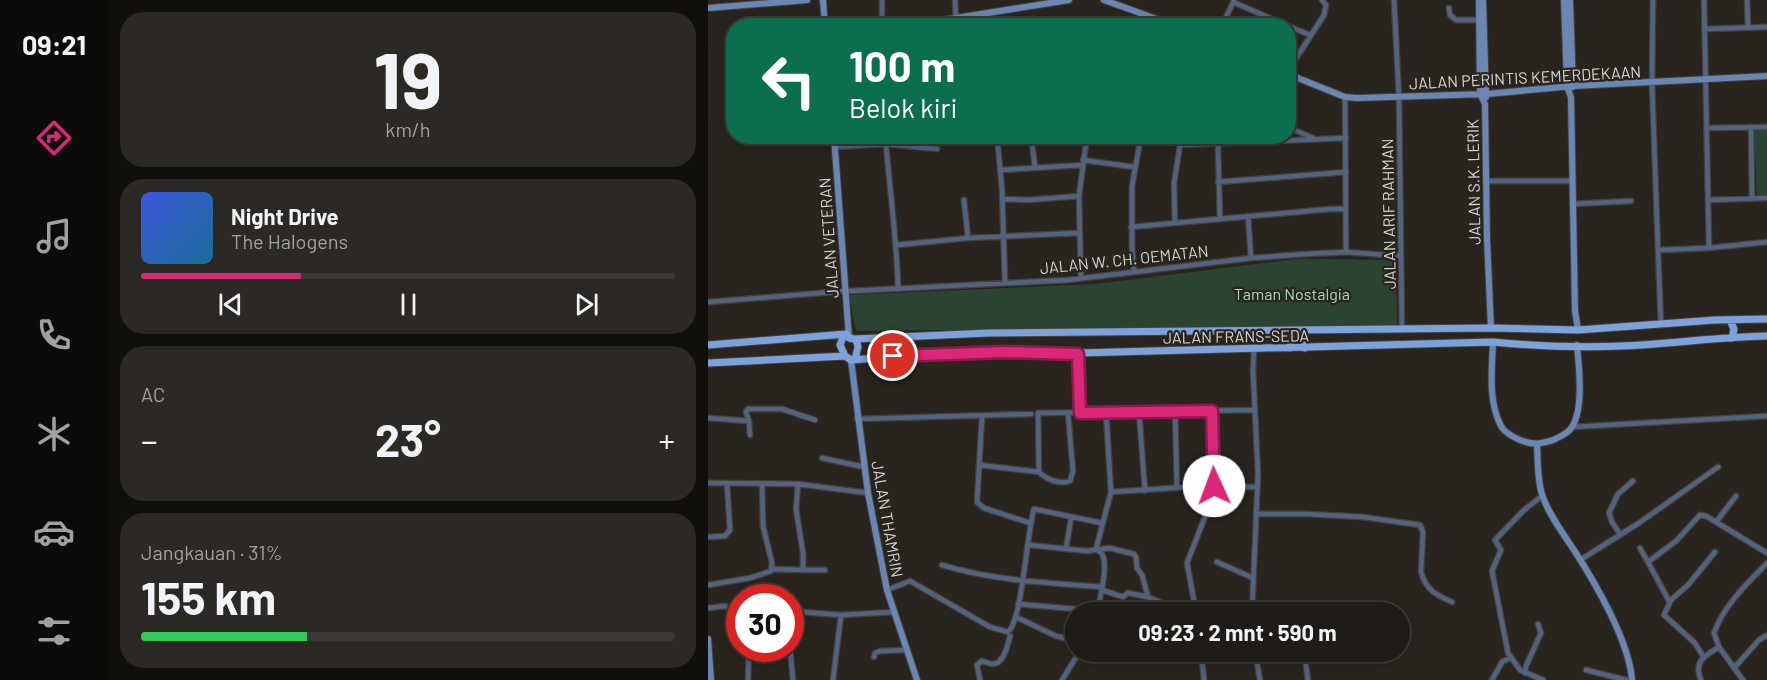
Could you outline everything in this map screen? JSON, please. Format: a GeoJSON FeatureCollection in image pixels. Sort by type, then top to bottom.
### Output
{"type":"FeatureCollection","features":[{"type":"Feature","properties":{"kind":"main road"},"geometry":{"type":"LineString","coordinates":[[708,8],[807,0]]}},
{"type":"Feature","properties":{"kind":"main road"},"geometry":{"type":"LineString","coordinates":[[823,0],[824,18]]}},
{"type":"Feature","properties":{"kind":"main road"},"geometry":{"type":"LineString","coordinates":[[956,18],[1069,0]]}},
{"type":"Feature","properties":{"kind":"main road"},"geometry":{"type":"LineString","coordinates":[[1104,0],[1151,18]]}},
{"type":"Feature","properties":{"kind":"main road"},"geometry":{"type":"LineString","coordinates":[[1479,0],[1483,94]]}},
{"type":"Feature","properties":{"kind":"main road"},"geometry":{"type":"LineString","coordinates":[[1483,0],[1483,94]]}},
{"type":"Feature","properties":{"kind":"main road"},"geometry":{"type":"LineString","coordinates":[[1564,0],[1571,97],[1575,311],[1578,330]]}},
{"type":"Feature","properties":{"kind":"main road"},"geometry":{"type":"LineString","coordinates":[[1570,0],[1570,87]]}},
{"type":"Feature","properties":{"kind":"main road","name":"JALAN PERINTIS KEMERDEKAAN"},"geometry":{"type":"LineString","coordinates":[[1296,76],[1345,97],[1398,98],[1767,76]]}},
{"type":"Feature","properties":{"kind":"main road","name":"JALAN S.K. LERIK"},"geometry":{"type":"LineString","coordinates":[[1483,94],[1491,328]]}},
{"type":"Feature","properties":{"kind":"main road","name":"JALAN VETERAN"},"geometry":{"type":"LineString","coordinates":[[835,144],[848,291],[849,337]]}},
{"type":"Feature","properties":{"kind":"main road","name":"JALAN FRANS-SEDA"},"geometry":{"type":"LineString","coordinates":[[708,345],[849,337],[988,333],[1491,328],[1578,330],[1767,319]]}},
{"type":"Feature","properties":{"kind":"main road"},"geometry":{"type":"LineString","coordinates":[[1730,320],[1734,331],[1732,338]]}},
{"type":"Feature","properties":{"kind":"main road"},"geometry":{"type":"LineString","coordinates":[[1742,320],[1739,328],[1744,336]]}},
{"type":"Feature","properties":{"kind":"main road"},"geometry":{"type":"LineString","coordinates":[[1289,331],[1290,348]]}},
{"type":"Feature","properties":{"kind":"main road"},"geometry":{"type":"LineString","coordinates":[[1305,348],[1303,336],[1306,331]]}},
{"type":"Feature","properties":{"kind":"main road","name":"JALAN FRANS-SEDA"},"geometry":{"type":"LineString","coordinates":[[708,363],[930,354],[1078,354],[1493,342],[1522,345],[1618,346],[1767,336]]}},
{"type":"Feature","properties":{"kind":"main road"},"geometry":{"type":"LineString","coordinates":[[849,337],[858,342],[850,358],[840,345],[849,337]]}},
{"type":"Feature","properties":{"kind":"main road"},"geometry":{"type":"LineString","coordinates":[[1493,342],[1492,384],[1494,407],[1500,425],[1511,436],[1537,444],[1560,437],[1572,427],[1578,402],[1577,345]]}},
{"type":"Feature","properties":{"kind":"main road","name":"JALAN THAMRIN"},"geometry":{"type":"LineString","coordinates":[[850,358],[868,493],[887,590],[917,680]]}},
{"type":"Feature","properties":{"kind":"main road"},"geometry":{"type":"LineString","coordinates":[[1537,444],[1542,496],[1580,560],[1626,648],[1632,680]]}},
{"type":"Feature","properties":{"kind":"main road"},"geometry":{"type":"LineString","coordinates":[[708,640],[711,680]]}},
{"type":"Feature","properties":{"kind":"street"},"geometry":{"type":"LineString","coordinates":[[882,0],[882,18]]}},
{"type":"Feature","properties":{"kind":"street"},"geometry":{"type":"LineString","coordinates":[[956,0],[956,18]]}},
{"type":"Feature","properties":{"kind":"street"},"geometry":{"type":"LineString","coordinates":[[1296,59],[1326,9],[1322,0]]}},
{"type":"Feature","properties":{"kind":"street","name":"JALAN ARIF RAHMAN"},"geometry":{"type":"LineString","coordinates":[[1394,0],[1402,330]]}},
{"type":"Feature","properties":{"kind":"street"},"geometry":{"type":"LineString","coordinates":[[1653,0],[1652,83],[1661,325]]}},
{"type":"Feature","properties":{"kind":"street"},"geometry":{"type":"LineString","coordinates":[[1704,0],[1709,248]]}},
{"type":"Feature","properties":{"kind":"street"},"geometry":{"type":"LineString","coordinates":[[1747,0],[1748,28]]}},
{"type":"Feature","properties":{"kind":"street"},"geometry":{"type":"LineString","coordinates":[[1226,18],[1233,1],[1270,18]]}},
{"type":"Feature","properties":{"kind":"street"},"geometry":{"type":"LineString","coordinates":[[1449,8],[1450,15],[1456,20],[1479,20]]}},
{"type":"Feature","properties":{"kind":"street"},"geometry":{"type":"LineString","coordinates":[[988,13],[988,18]]}},
{"type":"Feature","properties":{"kind":"street"},"geometry":{"type":"LineString","coordinates":[[1705,29],[1767,27]]}},
{"type":"Feature","properties":{"kind":"street"},"geometry":{"type":"LineString","coordinates":[[1296,29],[1310,35]]}},
{"type":"Feature","properties":{"kind":"street"},"geometry":{"type":"LineString","coordinates":[[1345,97],[1346,252]]}},
{"type":"Feature","properties":{"kind":"street"},"geometry":{"type":"LineString","coordinates":[[1750,127],[1752,198]]}},
{"type":"Feature","properties":{"kind":"street"},"geometry":{"type":"LineString","coordinates":[[1707,128],[1767,127]]}},
{"type":"Feature","properties":{"kind":"street"},"geometry":{"type":"LineString","coordinates":[[1296,131],[1316,140]]}},
{"type":"Feature","properties":{"kind":"street"},"geometry":{"type":"LineString","coordinates":[[1296,141],[1346,138]]}},
{"type":"Feature","properties":{"kind":"street"},"geometry":{"type":"LineString","coordinates":[[835,147],[886,144],[937,149]]}},
{"type":"Feature","properties":{"kind":"street"},"geometry":{"type":"LineString","coordinates":[[886,144],[897,245],[898,289]]}},
{"type":"Feature","properties":{"kind":"street"},"geometry":{"type":"LineString","coordinates":[[998,144],[1005,282]]}},
{"type":"Feature","properties":{"kind":"street"},"geometry":{"type":"LineString","coordinates":[[1032,144],[1035,167]]}},
{"type":"Feature","properties":{"kind":"street"},"geometry":{"type":"LineString","coordinates":[[1081,278],[1079,196],[1086,144]]}},
{"type":"Feature","properties":{"kind":"street"},"geometry":{"type":"LineString","coordinates":[[1134,271],[1131,226],[1132,186],[1139,144]]}},
{"type":"Feature","properties":{"kind":"street"},"geometry":{"type":"LineString","coordinates":[[1175,223],[1174,184],[1179,145],[1238,144]]}},
{"type":"Feature","properties":{"kind":"street"},"geometry":{"type":"LineString","coordinates":[[1219,145],[1220,219]]}},
{"type":"Feature","properties":{"kind":"street"},"geometry":{"type":"LineString","coordinates":[[1000,170],[1083,162],[1134,166]]}},
{"type":"Feature","properties":{"kind":"street"},"geometry":{"type":"LineString","coordinates":[[1218,182],[1346,172]]}},
{"type":"Feature","properties":{"kind":"street"},"geometry":{"type":"LineString","coordinates":[[1486,181],[1572,181]]}},
{"type":"Feature","properties":{"kind":"street"},"geometry":{"type":"LineString","coordinates":[[1002,199],[1028,200],[1079,196]]}},
{"type":"Feature","properties":{"kind":"street"},"geometry":{"type":"LineString","coordinates":[[1709,200],[1767,198]]}},
{"type":"Feature","properties":{"kind":"street"},"geometry":{"type":"LineString","coordinates":[[963,200],[968,238]]}},
{"type":"Feature","properties":{"kind":"street"},"geometry":{"type":"LineString","coordinates":[[1572,204],[1631,201]]}},
{"type":"Feature","properties":{"kind":"street"},"geometry":{"type":"LineString","coordinates":[[1131,226],[1346,209]]}},
{"type":"Feature","properties":{"kind":"street"},"geometry":{"type":"LineString","coordinates":[[1248,216],[1251,258]]}},
{"type":"Feature","properties":{"kind":"street"},"geometry":{"type":"LineString","coordinates":[[897,245],[968,238],[1079,233]]}},
{"type":"Feature","properties":{"kind":"street"},"geometry":{"type":"LineString","coordinates":[[1658,250],[1767,242]]}},
{"type":"Feature","properties":{"kind":"street","name":"JALAN W. CH. OEMATAN"},"geometry":{"type":"LineString","coordinates":[[708,302],[848,291],[1081,278],[1251,258],[1346,252],[1400,256]]}},
{"type":"Feature","properties":{"kind":"street"},"geometry":{"type":"LineString","coordinates":[[1252,602],[1257,514],[1254,349]]}},
{"type":"Feature","properties":{"kind":"street"},"geometry":{"type":"LineString","coordinates":[[1078,354],[1080,413]]}},
{"type":"Feature","properties":{"kind":"street"},"geometry":{"type":"LineString","coordinates":[[750,435],[746,412],[748,410],[782,409],[815,420]]}},
{"type":"Feature","properties":{"kind":"street"},"geometry":{"type":"LineString","coordinates":[[1175,410],[1177,488]]}},
{"type":"Feature","properties":{"kind":"street"},"geometry":{"type":"LineString","coordinates":[[1039,472],[1038,413],[1255,410]]}},
{"type":"Feature","properties":{"kind":"street"},"geometry":{"type":"LineString","coordinates":[[1139,411],[1145,491]]}},
{"type":"Feature","properties":{"kind":"street"},"geometry":{"type":"LineString","coordinates":[[1194,602],[1187,563],[1215,486],[1212,411]]}},
{"type":"Feature","properties":{"kind":"street"},"geometry":{"type":"LineString","coordinates":[[1096,549],[1111,492],[1106,412]]}},
{"type":"Feature","properties":{"kind":"street"},"geometry":{"type":"LineString","coordinates":[[979,465],[1039,472],[1046,478],[1059,482],[1070,481],[1073,471],[1068,413]]}},
{"type":"Feature","properties":{"kind":"street"},"geometry":{"type":"LineString","coordinates":[[857,419],[1031,414]]}},
{"type":"Feature","properties":{"kind":"street"},"geometry":{"type":"LineString","coordinates":[[1572,427],[1767,416]]}},
{"type":"Feature","properties":{"kind":"street"},"geometry":{"type":"LineString","coordinates":[[982,417],[978,504],[1030,523]]}},
{"type":"Feature","properties":{"kind":"street"},"geometry":{"type":"LineString","coordinates":[[708,418],[749,421]]}},
{"type":"Feature","properties":{"kind":"street"},"geometry":{"type":"LineString","coordinates":[[822,458],[864,467]]}},
{"type":"Feature","properties":{"kind":"street"},"geometry":{"type":"LineString","coordinates":[[1580,560],[1718,467]]}},
{"type":"Feature","properties":{"kind":"street"},"geometry":{"type":"LineString","coordinates":[[1620,534],[1609,513],[1618,494],[1633,481]]}},
{"type":"Feature","properties":{"kind":"street"},"geometry":{"type":"LineString","coordinates":[[708,483],[798,484],[868,493]]}},
{"type":"Feature","properties":{"kind":"street"},"geometry":{"type":"LineString","coordinates":[[708,537],[725,536],[730,530],[727,484]]}},
{"type":"Feature","properties":{"kind":"street"},"geometry":{"type":"LineString","coordinates":[[762,484],[763,526],[772,569]]}},
{"type":"Feature","properties":{"kind":"street"},"geometry":{"type":"LineString","coordinates":[[798,484],[796,509],[803,549],[802,570]]}},
{"type":"Feature","properties":{"kind":"street"},"geometry":{"type":"LineString","coordinates":[[1111,492],[1215,486],[1257,487]]}},
{"type":"Feature","properties":{"kind":"street"},"geometry":{"type":"LineString","coordinates":[[1542,496],[1524,510],[1495,540],[1501,550],[1493,573],[1510,658],[1525,673],[1543,680]]}},
{"type":"Feature","properties":{"kind":"street"},"geometry":{"type":"LineString","coordinates":[[1716,522],[1736,496]]}},
{"type":"Feature","properties":{"kind":"street"},"geometry":{"type":"LineString","coordinates":[[887,590],[910,581],[976,620],[1004,632],[1012,629],[1016,617],[1029,545],[1030,523],[1035,509],[1102,523]]}},
{"type":"Feature","properties":{"kind":"street"},"geometry":{"type":"LineString","coordinates":[[1257,514],[1363,517],[1416,524],[1423,532],[1422,578],[1433,594],[1452,602]]}},
{"type":"Feature","properties":{"kind":"street"},"geometry":{"type":"LineString","coordinates":[[1648,562],[1676,541],[1700,515],[1704,515],[1767,553]]}},
{"type":"Feature","properties":{"kind":"street"},"geometry":{"type":"LineString","coordinates":[[1066,549],[1071,518]]}},
{"type":"Feature","properties":{"kind":"street"},"geometry":{"type":"LineString","coordinates":[[1029,545],[1087,551],[1109,548],[1134,554],[1148,597]]}},
{"type":"Feature","properties":{"kind":"street"},"geometry":{"type":"LineString","coordinates":[[1641,548],[1670,601]]}},
{"type":"Feature","properties":{"kind":"street"},"geometry":{"type":"LineString","coordinates":[[1096,549],[1104,559],[1099,602]]}},
{"type":"Feature","properties":{"kind":"street"},"geometry":{"type":"LineString","coordinates":[[1703,656],[1695,642],[1664,615],[1670,601],[1688,585],[1715,552]]}},
{"type":"Feature","properties":{"kind":"street"},"geometry":{"type":"LineString","coordinates":[[1217,562],[1253,578]]}},
{"type":"Feature","properties":{"kind":"street"},"geometry":{"type":"LineString","coordinates":[[1743,680],[1714,637],[1716,626],[1740,591],[1767,563]]}},
{"type":"Feature","properties":{"kind":"street"},"geometry":{"type":"LineString","coordinates":[[942,565],[969,573],[1022,582],[1102,588],[1123,597],[1128,593],[1162,602]]}},
{"type":"Feature","properties":{"kind":"street"},"geometry":{"type":"LineString","coordinates":[[708,585],[750,578],[770,572],[772,569],[825,570]]}},
{"type":"Feature","properties":{"kind":"street"},"geometry":{"type":"LineString","coordinates":[[1018,604],[1065,608]]}},
{"type":"Feature","properties":{"kind":"street"},"geometry":{"type":"LineString","coordinates":[[708,608],[726,606]]}},
{"type":"Feature","properties":{"kind":"street"},"geometry":{"type":"LineString","coordinates":[[804,613],[841,615],[894,612]]}},
{"type":"Feature","properties":{"kind":"street"},"geometry":{"type":"LineString","coordinates":[[832,680],[841,615]]}},
{"type":"Feature","properties":{"kind":"street"},"geometry":{"type":"LineString","coordinates":[[1016,617],[1065,638]]}},
{"type":"Feature","properties":{"kind":"street"},"geometry":{"type":"LineString","coordinates":[[1525,673],[1541,633],[1538,624]]}},
{"type":"Feature","properties":{"kind":"street"},"geometry":{"type":"LineString","coordinates":[[1734,668],[1759,640],[1767,635]]}},
{"type":"Feature","properties":{"kind":"street"},"geometry":{"type":"LineString","coordinates":[[980,680],[977,665],[982,662],[998,663],[1005,654],[1010,636]]}},
{"type":"Feature","properties":{"kind":"street"},"geometry":{"type":"LineString","coordinates":[[1701,680],[1698,666],[1703,656],[1719,647]]}},
{"type":"Feature","properties":{"kind":"street"},"geometry":{"type":"LineString","coordinates":[[874,657],[875,653],[880,651],[907,650]]}},
{"type":"Feature","properties":{"kind":"street"},"geometry":{"type":"LineString","coordinates":[[1492,680],[1502,662],[1510,658]]}},
{"type":"Feature","properties":{"kind":"street"},"geometry":{"type":"LineString","coordinates":[[748,680],[749,662]]}},
{"type":"Feature","properties":{"kind":"street"},"geometry":{"type":"LineString","coordinates":[[791,662],[793,680]]}},
{"type":"Feature","properties":{"kind":"street"},"geometry":{"type":"LineString","coordinates":[[1062,680],[1073,662]]}},
{"type":"Feature","properties":{"kind":"street"},"geometry":{"type":"LineString","coordinates":[[1202,662],[1204,680]]}},
{"type":"Feature","properties":{"kind":"street"},"geometry":{"type":"LineString","coordinates":[[1257,662],[1260,680]]}},
{"type":"Feature","properties":{"kind":"street"},"geometry":{"type":"LineString","coordinates":[[1306,662],[1308,680]]}},
{"type":"Feature","properties":{"kind":"street"},"geometry":{"type":"LineString","coordinates":[[1586,670],[1626,680]]}},
{"type":"Feature","properties":{"kind":"green space"},"geometry":{"type":"Polygon","coordinates":[[[1767,129],[1767,197],[1757,198],[1754,130],[1767,129]]]}},
{"type":"Feature","properties":{"kind":"green space","name":"Taman Nostalgia"},"geometry":{"type":"Polygon","coordinates":[[[1297,259],[1396,260],[1397,325],[856,331],[849,295],[1095,284],[1297,259]]]}},
{"type":"Feature","properties":{"kind":"route"},"geometry":{"type":"LineString","coordinates":[[893,356],[1004,352],[1078,354],[1080,413],[1212,411],[1214,486]]}}]}
